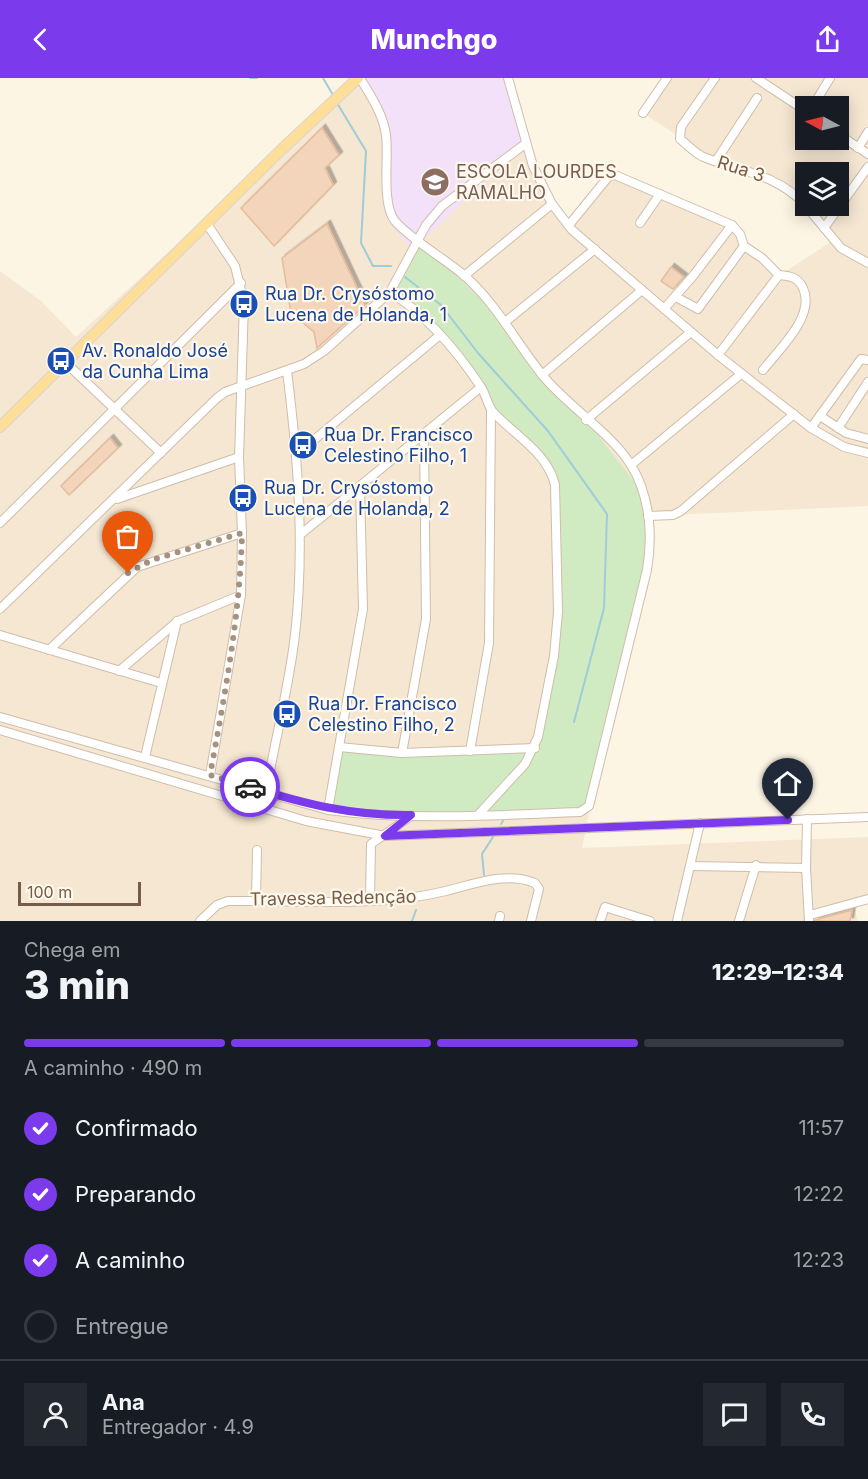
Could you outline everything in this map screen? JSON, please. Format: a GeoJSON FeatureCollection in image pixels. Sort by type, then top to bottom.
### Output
{"type":"FeatureCollection","features":[{"type":"Feature","properties":{"kind":"main road"},"geometry":{"type":"LineString","coordinates":[[0,427],[317,116],[359,78]]}},
{"type":"Feature","properties":{"kind":"street"},"geometry":{"type":"LineString","coordinates":[[0,717],[328,810],[370,815],[478,815],[585,810],[591,801],[647,570],[651,545],[643,493],[631,465],[564,401],[542,375],[491,303],[464,276],[394,220],[390,213],[386,135],[378,108],[359,78]]}},
{"type":"Feature","properties":{"kind":"street"},"geometry":{"type":"LineString","coordinates":[[508,78],[525,144],[552,204],[569,225],[718,355],[811,428],[844,447],[868,453]]}},
{"type":"Feature","properties":{"kind":"street"},"geometry":{"type":"LineString","coordinates":[[643,113],[667,78]]}},
{"type":"Feature","properties":{"kind":"street","name":"Rua 3"},"geometry":{"type":"LineString","coordinates":[[715,78],[678,133],[680,139],[699,155],[776,181],[795,194]]}},
{"type":"Feature","properties":{"kind":"street"},"geometry":{"type":"LineString","coordinates":[[756,78],[795,104]]}},
{"type":"Feature","properties":{"kind":"street"},"geometry":{"type":"LineString","coordinates":[[819,96],[830,78]]}},
{"type":"Feature","properties":{"kind":"street"},"geometry":{"type":"LineString","coordinates":[[716,161],[757,98]]}},
{"type":"Feature","properties":{"kind":"street"},"geometry":{"type":"LineString","coordinates":[[858,148],[868,132]]}},
{"type":"Feature","properties":{"kind":"street"},"geometry":{"type":"LineString","coordinates":[[849,142],[868,154]]}},
{"type":"Feature","properties":{"kind":"street"},"geometry":{"type":"LineString","coordinates":[[0,609],[115,500],[217,398],[241,386],[304,364],[324,351],[390,292],[418,239],[442,206],[525,144]]}},
{"type":"Feature","properties":{"kind":"street"},"geometry":{"type":"LineString","coordinates":[[824,228],[868,167]]}},
{"type":"Feature","properties":{"kind":"street"},"geometry":{"type":"LineString","coordinates":[[569,225],[612,175],[732,225],[740,234],[744,246],[762,258],[779,275],[790,276],[801,284],[806,308],[804,314],[764,370]]}},
{"type":"Feature","properties":{"kind":"street"},"geometry":{"type":"LineString","coordinates":[[640,223],[660,194]]}},
{"type":"Feature","properties":{"kind":"street"},"geometry":{"type":"LineString","coordinates":[[464,276],[552,204]]}},
{"type":"Feature","properties":{"kind":"street","name":"Rua 3"},"geometry":{"type":"LineString","coordinates":[[815,216],[841,248],[868,263]]}},
{"type":"Feature","properties":{"kind":"street"},"geometry":{"type":"LineString","coordinates":[[207,224],[228,255],[241,283],[244,303],[239,457],[242,533],[240,595],[210,775]]}},
{"type":"Feature","properties":{"kind":"street"},"geometry":{"type":"LineString","coordinates":[[664,309],[732,225]]}},
{"type":"Feature","properties":{"kind":"street"},"geometry":{"type":"LineString","coordinates":[[676,297],[698,309],[744,246]]}},
{"type":"Feature","properties":{"kind":"street"},"geometry":{"type":"LineString","coordinates":[[505,322],[595,249]]}},
{"type":"Feature","properties":{"kind":"street"},"geometry":{"type":"LineString","coordinates":[[718,355],[779,275]]}},
{"type":"Feature","properties":{"kind":"street"},"geometry":{"type":"LineString","coordinates":[[0,523],[241,283]]}},
{"type":"Feature","properties":{"kind":"street"},"geometry":{"type":"LineString","coordinates":[[542,375],[642,290]]}},
{"type":"Feature","properties":{"kind":"street"},"geometry":{"type":"LineString","coordinates":[[390,292],[415,309],[440,335],[481,387],[492,410],[520,436],[548,468],[555,485],[558,612],[554,656],[535,748],[525,764],[478,815]]}},
{"type":"Feature","properties":{"kind":"street"},"geometry":{"type":"LineString","coordinates":[[586,420],[691,332]]}},
{"type":"Feature","properties":{"kind":"street"},"geometry":{"type":"LineString","coordinates":[[297,454],[440,335]]}},
{"type":"Feature","properties":{"kind":"street"},"geometry":{"type":"LineString","coordinates":[[811,428],[861,359],[868,360]]}},
{"type":"Feature","properties":{"kind":"street"},"geometry":{"type":"LineString","coordinates":[[66,363],[161,453]]}},
{"type":"Feature","properties":{"kind":"street"},"geometry":{"type":"LineString","coordinates":[[266,792],[295,636],[301,534],[297,454],[287,371]]}},
{"type":"Feature","properties":{"kind":"street"},"geometry":{"type":"LineString","coordinates":[[631,465],[741,374]]}},
{"type":"Feature","properties":{"kind":"street"},"geometry":{"type":"LineString","coordinates":[[838,428],[868,382]]}},
{"type":"Feature","properties":{"kind":"street"},"geometry":{"type":"LineString","coordinates":[[301,534],[424,436],[481,387]]}},
{"type":"Feature","properties":{"kind":"street"},"geometry":{"type":"LineString","coordinates":[[470,751],[489,643],[492,410]]}},
{"type":"Feature","properties":{"kind":"street"},"geometry":{"type":"LineString","coordinates":[[648,516],[681,511],[794,414]]}},
{"type":"Feature","properties":{"kind":"street"},"geometry":{"type":"LineString","coordinates":[[819,416],[838,428],[868,439]]}},
{"type":"Feature","properties":{"kind":"street"},"geometry":{"type":"LineString","coordinates":[[402,753],[426,619],[424,436]]}},
{"type":"Feature","properties":{"kind":"street"},"geometry":{"type":"LineString","coordinates":[[115,500],[239,457]]}},
{"type":"Feature","properties":{"kind":"street"},"geometry":{"type":"LineString","coordinates":[[328,810],[363,609],[360,487]]}},
{"type":"Feature","properties":{"kind":"street"},"geometry":{"type":"LineString","coordinates":[[49,650],[137,567],[242,533]]}},
{"type":"Feature","properties":{"kind":"street"},"geometry":{"type":"LineString","coordinates":[[119,671],[177,621],[240,595]]}},
{"type":"Feature","properties":{"kind":"street"},"geometry":{"type":"LineString","coordinates":[[145,757],[177,621]]}},
{"type":"Feature","properties":{"kind":"street"},"geometry":{"type":"LineString","coordinates":[[0,635],[161,683]]}},
{"type":"Feature","properties":{"kind":"street"},"geometry":{"type":"LineString","coordinates":[[0,730],[306,821],[385,836],[868,817]]}},
{"type":"Feature","properties":{"kind":"street"},"geometry":{"type":"LineString","coordinates":[[339,747],[402,753],[535,748]]}},
{"type":"Feature","properties":{"kind":"street"},"geometry":{"type":"LineString","coordinates":[[370,900],[371,844],[411,815]]}},
{"type":"Feature","properties":{"kind":"street"},"geometry":{"type":"LineString","coordinates":[[807,819],[806,868],[810,918],[868,899]]}},
{"type":"Feature","properties":{"kind":"street"},"geometry":{"type":"LineString","coordinates":[[677,921],[700,823]]}},
{"type":"Feature","properties":{"kind":"street"},"geometry":{"type":"LineString","coordinates":[[256,900],[257,850]]}},
{"type":"Feature","properties":{"kind":"street"},"geometry":{"type":"LineString","coordinates":[[690,866],[756,865],[806,868]]}},
{"type":"Feature","properties":{"kind":"street"},"geometry":{"type":"LineString","coordinates":[[740,921],[756,865]]}},
{"type":"Feature","properties":{"kind":"street","name":"Travessa Redenção"},"geometry":{"type":"LineString","coordinates":[[200,921],[217,905],[228,901],[370,900],[426,896],[493,879],[531,881],[538,889],[531,921]]}},
{"type":"Feature","properties":{"kind":"street"},"geometry":{"type":"LineString","coordinates":[[600,921],[604,907],[650,921]]}},
{"type":"Feature","properties":{"kind":"shaded area"},"geometry":{"type":"Polygon","coordinates":[[[358,78],[525,144],[552,204],[568,225],[615,175],[732,225],[744,246],[780,275],[834,240],[813,216],[849,216],[849,162],[795,162],[795,195],[791,190],[716,161],[643,113],[667,78],[868,78],[868,506],[673,515],[648,511],[582,848],[868,837],[868,900],[852,902],[858,921],[0,921],[0,271],[41,301],[76,337],[358,78]]]}},
{"type":"Feature","properties":{"kind":"shaded area","name":"ESCOLA LOURDES RAMALHO"},"geometry":{"type":"Polygon","coordinates":[[[360,78],[508,78],[525,144],[412,250],[387,220],[382,121],[360,78]]]}},
{"type":"Feature","properties":{"kind":"green space"},"geometry":{"type":"Polygon","coordinates":[[[418,239],[505,322],[542,375],[586,420],[643,493],[649,562],[584,810],[478,815],[328,810],[339,747],[402,753],[533,748],[554,656],[555,485],[548,468],[491,410],[481,387],[440,335],[390,292],[418,239]]]}},
{"type":"Feature","properties":{"kind":"building"},"geometry":{"type":"Polygon","coordinates":[[[322,128],[339,155],[325,168],[333,185],[274,246],[241,208],[322,128]]]}},
{"type":"Feature","properties":{"kind":"building"},"geometry":{"type":"Polygon","coordinates":[[[327,224],[365,305],[317,348],[314,332],[291,313],[282,258],[327,224]]]}},
{"type":"Feature","properties":{"kind":"building"},"geometry":{"type":"Polygon","coordinates":[[[671,267],[684,277],[673,289],[661,281],[671,267]]]}},
{"type":"Feature","properties":{"kind":"building"},"geometry":{"type":"Polygon","coordinates":[[[110,438],[118,448],[69,495],[61,486],[110,438]]]}},
{"type":"Feature","properties":{"kind":"building"},"geometry":{"type":"Polygon","coordinates":[[[852,910],[850,921],[815,921],[815,920],[852,910]]]}},
{"type":"Feature","properties":{"kind":"waterway"},"geometry":{"type":"LineString","coordinates":[[250,78],[257,78]]}},
{"type":"Feature","properties":{"kind":"waterway"},"geometry":{"type":"LineString","coordinates":[[323,78],[333,95]]}},
{"type":"Feature","properties":{"kind":"waterway"},"geometry":{"type":"LineString","coordinates":[[337,103],[366,151],[361,243],[373,266],[391,266]]}},
{"type":"Feature","properties":{"kind":"waterway"},"geometry":{"type":"LineString","coordinates":[[405,277],[441,305],[478,353],[548,431],[607,514],[604,608],[574,722]]}},
{"type":"Feature","properties":{"kind":"waterway"},"geometry":{"type":"LineString","coordinates":[[484,875],[482,854],[493,837]]}},
{"type":"Feature","properties":{"kind":"waterway"},"geometry":{"type":"LineString","coordinates":[[412,921],[416,910]]}},
{"type":"Feature","properties":{"kind":"way so far"},"geometry":{"type":"LineString","coordinates":[[128,573],[152,560],[242,533],[240,595],[235,641],[210,775],[250,787]]}},
{"type":"Feature","properties":{"kind":"place","name":"ESCOLA LOURDES RAMALHO"},"geometry":{"type":"Point","coordinates":[435,182]}},
{"type":"Feature","properties":{"kind":"place","name":"Rua Dr. Crysóstomo Lucena de Holanda, 1"},"geometry":{"type":"Point","coordinates":[244,304]}},
{"type":"Feature","properties":{"kind":"place","name":"Av. Ronaldo José da Cunha Lima"},"geometry":{"type":"Point","coordinates":[61,361]}},
{"type":"Feature","properties":{"kind":"place","name":"Rua Dr. Francisco Celestino Filho, 1"},"geometry":{"type":"Point","coordinates":[303,445]}},
{"type":"Feature","properties":{"kind":"place","name":"Rua Dr. Crysóstomo Lucena de Holanda, 2"},"geometry":{"type":"Point","coordinates":[243,498]}},
{"type":"Feature","properties":{"kind":"place","name":"Rua Dr. Francisco Celestino Filho, 2"},"geometry":{"type":"Point","coordinates":[287,714]}},
{"type":"Feature","properties":{"kind":"route"},"geometry":{"type":"LineString","coordinates":[[250,787],[328,810],[377,815],[411,815],[385,836],[788,820]]}}]}
